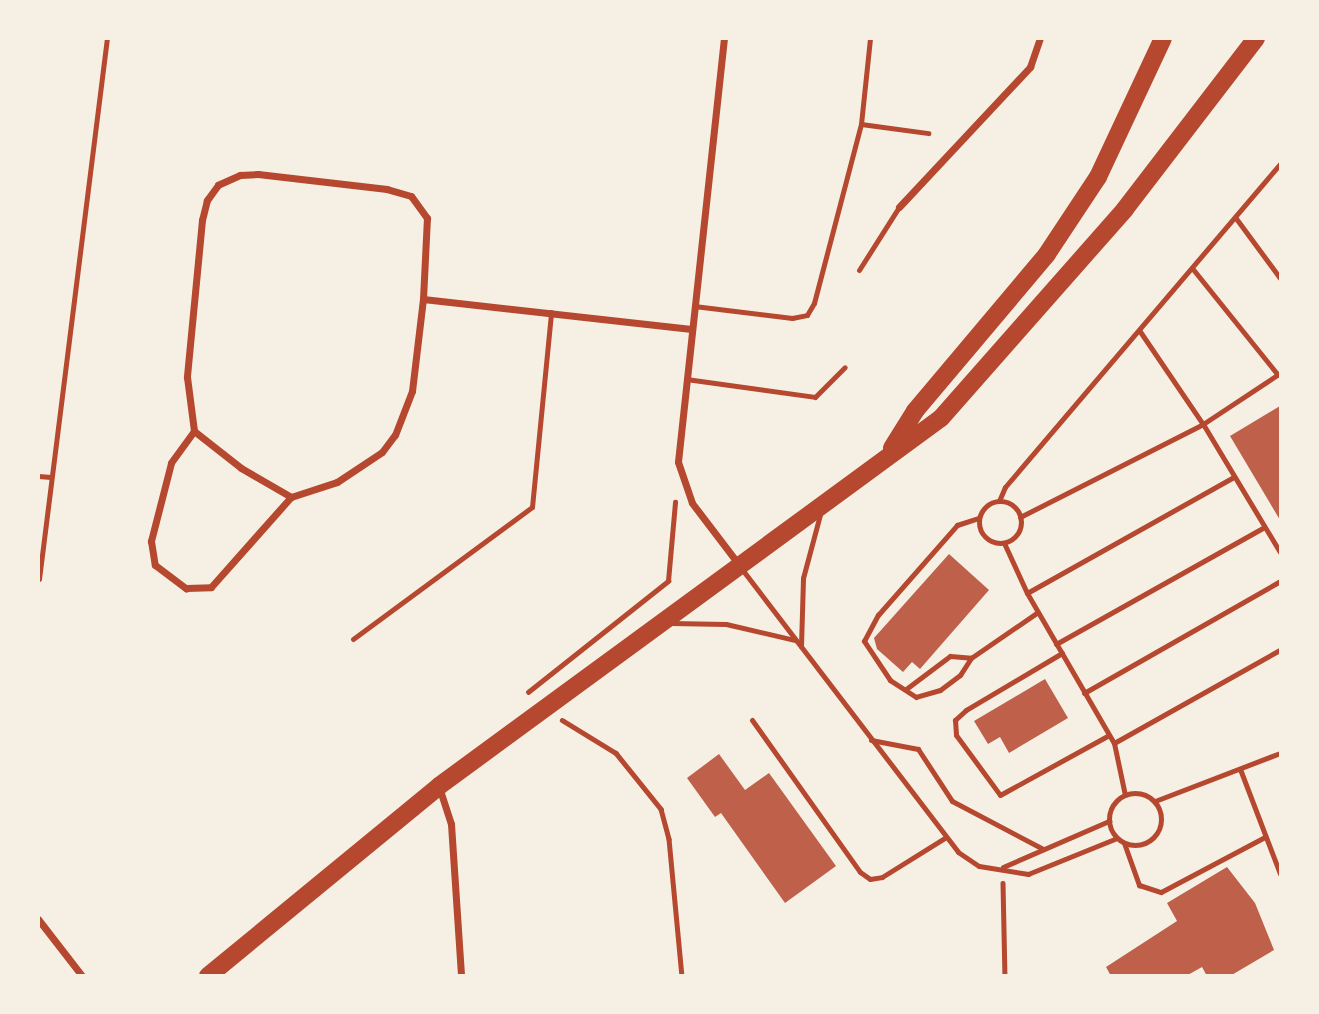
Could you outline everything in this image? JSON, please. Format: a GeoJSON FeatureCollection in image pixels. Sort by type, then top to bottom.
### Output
{"type":"FeatureCollection","features":[{"type":"Feature","properties":{"kind":"main road"},"geometry":{"type":"LineString","coordinates":[[886,457],[915,411],[1047,254],[1098,177],[1163,38]]}},
{"type":"Feature","properties":{"kind":"main road"},"geometry":{"type":"LineString","coordinates":[[208,975],[439,786],[542,708],[741,568],[886,457],[942,418],[996,360],[1125,209],[1256,38]]}},
{"type":"Feature","properties":{"kind":"street"},"geometry":{"type":"LineString","coordinates":[[724,38],[678,462],[692,503],[741,568]]}},
{"type":"Feature","properties":{"kind":"street"},"geometry":{"type":"LineString","coordinates":[[899,207],[1030,67],[1040,38]]}},
{"type":"Feature","properties":{"kind":"street"},"geometry":{"type":"LineString","coordinates":[[258,174],[401,191],[422,206],[428,226],[423,299],[412,391],[395,435],[362,468],[291,496],[211,587],[186,588],[169,579],[155,565],[150,541],[171,463],[194,432],[187,377],[202,220],[212,192],[228,179],[258,174]]}},
{"type":"Feature","properties":{"kind":"street"},"geometry":{"type":"LineString","coordinates":[[423,299],[691,329]]}},
{"type":"Feature","properties":{"kind":"street"},"geometry":{"type":"LineString","coordinates":[[194,432],[241,468],[291,496]]}},
{"type":"Feature","properties":{"kind":"street"},"geometry":{"type":"LineString","coordinates":[[439,786],[450,824],[461,975]]}},
{"type":"Feature","properties":{"kind":"street"},"geometry":{"type":"LineString","coordinates":[[38,919],[82,975]]}},
{"type":"Feature","properties":{"kind":"lane"},"geometry":{"type":"LineString","coordinates":[[39,579],[107,38]]}},
{"type":"Feature","properties":{"kind":"lane"},"geometry":{"type":"LineString","coordinates":[[694,306],[792,318],[807,315],[814,303],[861,124],[870,38]]}},
{"type":"Feature","properties":{"kind":"lane"},"geometry":{"type":"LineString","coordinates":[[861,124],[928,133]]}},
{"type":"Feature","properties":{"kind":"lane"},"geometry":{"type":"LineString","coordinates":[[999,501],[1005,486],[1280,166]]}},
{"type":"Feature","properties":{"kind":"lane"},"geometry":{"type":"LineString","coordinates":[[859,270],[899,207]]}},
{"type":"Feature","properties":{"kind":"lane"},"geometry":{"type":"LineString","coordinates":[[1236,217],[1280,278]]}},
{"type":"Feature","properties":{"kind":"lane"},"geometry":{"type":"LineString","coordinates":[[1020,517],[1202,424],[1279,374],[1192,268]]}},
{"type":"Feature","properties":{"kind":"lane"},"geometry":{"type":"LineString","coordinates":[[353,639],[531,507],[551,312]]}},
{"type":"Feature","properties":{"kind":"lane"},"geometry":{"type":"LineString","coordinates":[[1139,330],[1202,424],[1280,552]]}},
{"type":"Feature","properties":{"kind":"lane"},"geometry":{"type":"LineString","coordinates":[[687,379],[815,397],[845,367]]}},
{"type":"Feature","properties":{"kind":"lane"},"geometry":{"type":"LineString","coordinates":[[38,476],[51,477]]}},
{"type":"Feature","properties":{"kind":"lane"},"geometry":{"type":"LineString","coordinates":[[1027,593],[1234,477]]}},
{"type":"Feature","properties":{"kind":"lane"},"geometry":{"type":"LineString","coordinates":[[1004,543],[1020,530],[1020,517],[1013,505],[999,501],[986,506],[979,518],[957,526],[878,615],[864,641],[890,680],[916,697],[940,690],[960,675],[971,657],[1038,612]]}},
{"type":"Feature","properties":{"kind":"lane"},"geometry":{"type":"LineString","coordinates":[[801,648],[803,578],[821,508]]}},
{"type":"Feature","properties":{"kind":"lane"},"geometry":{"type":"LineString","coordinates":[[979,518],[985,538],[1004,543]]}},
{"type":"Feature","properties":{"kind":"lane"},"geometry":{"type":"LineString","coordinates":[[1056,644],[1263,528]]}},
{"type":"Feature","properties":{"kind":"lane"},"geometry":{"type":"LineString","coordinates":[[1004,543],[1027,593],[1114,743],[1125,796]]}},
{"type":"Feature","properties":{"kind":"lane"},"geometry":{"type":"LineString","coordinates":[[741,568],[946,837],[979,866],[1028,874],[1117,838]]}},
{"type":"Feature","properties":{"kind":"lane"},"geometry":{"type":"LineString","coordinates":[[1084,693],[1280,582]]}},
{"type":"Feature","properties":{"kind":"lane"},"geometry":{"type":"LineString","coordinates":[[663,623],[726,624],[795,640]]}},
{"type":"Feature","properties":{"kind":"lane"},"geometry":{"type":"LineString","coordinates":[[1114,743],[1280,650]]}},
{"type":"Feature","properties":{"kind":"lane"},"geometry":{"type":"LineString","coordinates":[[1062,653],[955,720],[956,735],[1000,795],[1109,735]]}},
{"type":"Feature","properties":{"kind":"lane"},"geometry":{"type":"LineString","coordinates":[[906,689],[950,656],[971,657]]}},
{"type":"Feature","properties":{"kind":"lane"},"geometry":{"type":"LineString","coordinates":[[752,720],[860,872],[870,879],[882,877],[946,837]]}},
{"type":"Feature","properties":{"kind":"lane"},"geometry":{"type":"LineString","coordinates":[[871,740],[918,749],[952,801],[1043,849]]}},
{"type":"Feature","properties":{"kind":"lane"},"geometry":{"type":"LineString","coordinates":[[1155,801],[1280,753]]}},
{"type":"Feature","properties":{"kind":"lane"},"geometry":{"type":"LineString","coordinates":[[1240,769],[1280,874]]}},
{"type":"Feature","properties":{"kind":"lane"},"geometry":{"type":"LineString","coordinates":[[1145,795],[1155,801],[1161,821],[1154,837],[1136,845],[1124,843],[1117,838],[1109,821],[1114,804],[1125,796],[1145,795]]}},
{"type":"Feature","properties":{"kind":"lane"},"geometry":{"type":"LineString","coordinates":[[1001,868],[1109,821]]}},
{"type":"Feature","properties":{"kind":"lane"},"geometry":{"type":"LineString","coordinates":[[1124,843],[1139,885],[1161,892],[1265,837]]}},
{"type":"Feature","properties":{"kind":"path"},"geometry":{"type":"LineString","coordinates":[[522,697],[668,581],[678,462]]}},
{"type":"Feature","properties":{"kind":"path"},"geometry":{"type":"LineString","coordinates":[[533,688],[542,708],[616,753],[660,809],[669,839],[682,975]]}},
{"type":"Feature","properties":{"kind":"path"},"geometry":{"type":"LineString","coordinates":[[1001,868],[1007,918],[1005,975]]}},
{"type":"Feature","properties":{"kind":"building"},"geometry":{"type":"Polygon","coordinates":[[[1280,406],[1280,520],[1230,436],[1280,406]]]}},
{"type":"Feature","properties":{"kind":"building"},"geometry":{"type":"Polygon","coordinates":[[[949,554],[989,590],[920,669],[912,662],[903,672],[877,649],[874,638],[949,554]]]}},
{"type":"Feature","properties":{"kind":"building"},"geometry":{"type":"Polygon","coordinates":[[[1045,679],[1068,718],[1009,753],[1000,737],[988,744],[974,721],[1045,679]]]}},
{"type":"Feature","properties":{"kind":"building"},"geometry":{"type":"Polygon","coordinates":[[[719,754],[745,790],[769,773],[836,866],[785,903],[721,813],[715,817],[687,778],[719,754]]]}},
{"type":"Feature","properties":{"kind":"building"},"geometry":{"type":"Polygon","coordinates":[[[1227,867],[1255,903],[1274,950],[1230,976],[1207,976],[1202,967],[1186,976],[1111,976],[1106,967],[1177,921],[1167,903],[1227,867]]]}}]}
